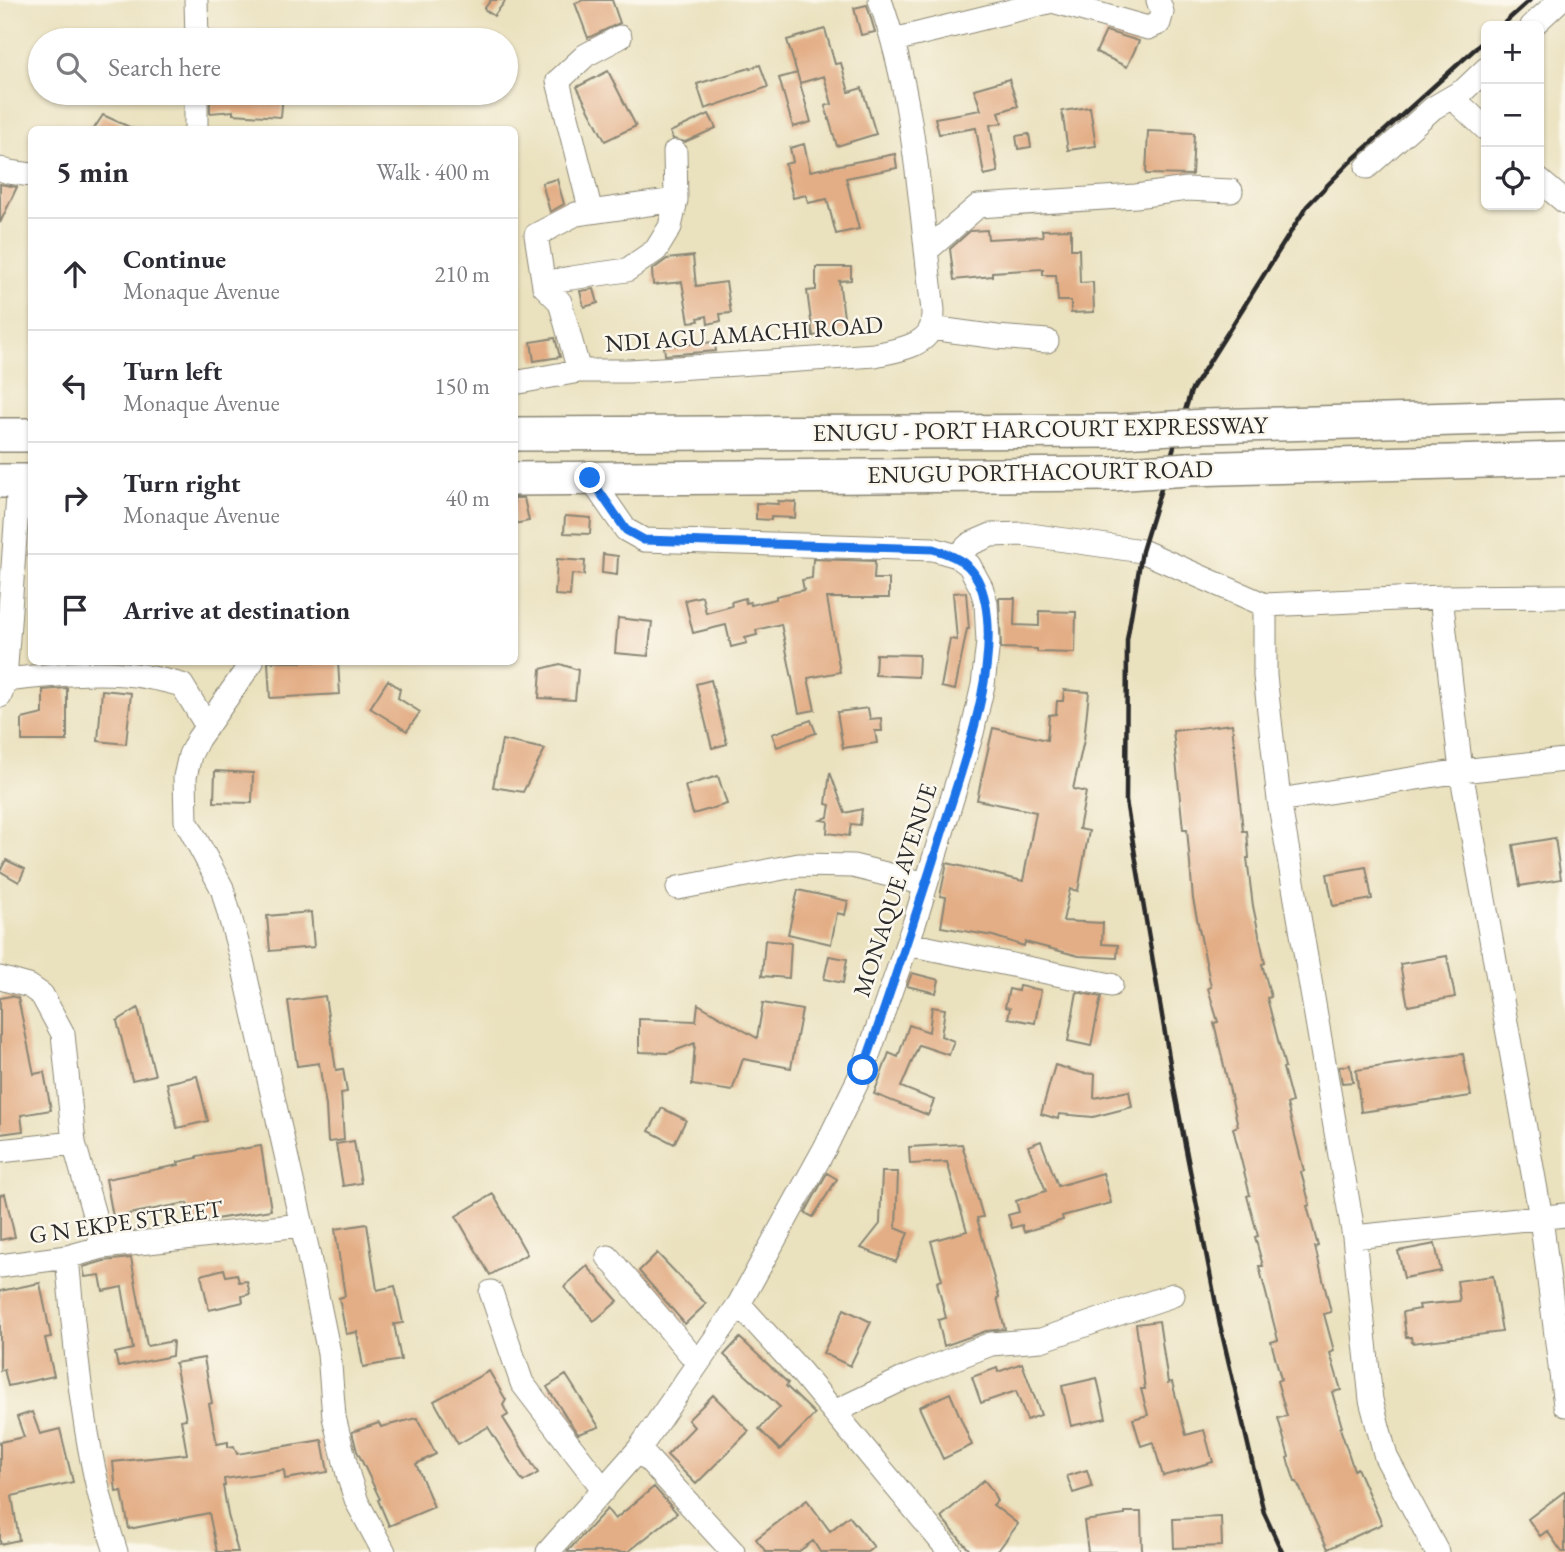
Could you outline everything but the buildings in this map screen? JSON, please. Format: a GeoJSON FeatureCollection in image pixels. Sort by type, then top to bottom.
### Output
{"type":"FeatureCollection","features":[{"type":"Feature","properties":{"kind":"highway","name":"ENUGU - PORT HARCOURT EXPRESSWAY"},"geometry":{"type":"LineString","coordinates":[[518,434],[1121,431],[1206,426],[1565,416]]}},
{"type":"Feature","properties":{"kind":"highway"},"geometry":{"type":"LineString","coordinates":[[0,435],[28,435]]}},
{"type":"Feature","properties":{"kind":"highway","name":"ENUGU PORTHACOURT ROAD"},"geometry":{"type":"LineString","coordinates":[[518,479],[1112,474],[1188,469],[1565,459]]}},
{"type":"Feature","properties":{"kind":"street"},"geometry":{"type":"LineString","coordinates":[[196,0],[197,28]]}},
{"type":"Feature","properties":{"kind":"street"},"geometry":{"type":"LineString","coordinates":[[880,0],[894,40],[919,172],[933,310],[931,328],[1047,341]]}},
{"type":"Feature","properties":{"kind":"street"},"geometry":{"type":"LineString","coordinates":[[894,40],[1052,1],[1148,29],[1159,23],[1162,12],[1158,0]]}},
{"type":"Feature","properties":{"kind":"street"},"geometry":{"type":"LineString","coordinates":[[1537,21],[1560,0]]}},
{"type":"Feature","properties":{"kind":"street"},"geometry":{"type":"LineString","coordinates":[[591,212],[558,81],[586,55],[620,37]]}},
{"type":"Feature","properties":{"kind":"street"},"geometry":{"type":"LineString","coordinates":[[1367,167],[1433,108],[1453,98],[1481,73]]}},
{"type":"Feature","properties":{"kind":"street"},"geometry":{"type":"LineString","coordinates":[[1453,98],[1481,124]]}},
{"type":"Feature","properties":{"kind":"street"},"geometry":{"type":"LineString","coordinates":[[196,105],[196,126]]}},
{"type":"Feature","properties":{"kind":"street"},"geometry":{"type":"LineString","coordinates":[[544,286],[547,282],[630,268],[661,244],[670,227],[676,200],[675,152]]}},
{"type":"Feature","properties":{"kind":"street"},"geometry":{"type":"LineString","coordinates":[[0,169],[28,174]]}},
{"type":"Feature","properties":{"kind":"street"},"geometry":{"type":"LineString","coordinates":[[1544,184],[1565,202]]}},
{"type":"Feature","properties":{"kind":"street"},"geometry":{"type":"LineString","coordinates":[[926,251],[978,206],[1136,197],[1187,189],[1231,191]]}},
{"type":"Feature","properties":{"kind":"street"},"geometry":{"type":"LineString","coordinates":[[579,371],[560,302],[544,286],[536,235],[576,214],[676,200]]}},
{"type":"Feature","properties":{"kind":"street","name":"NDI AGU AMACHI ROAD"},"geometry":{"type":"LineString","coordinates":[[518,382],[579,371],[630,372],[875,355],[910,346],[924,337],[931,328]]}},
{"type":"Feature","properties":{"kind":"street"},"geometry":{"type":"LineString","coordinates":[[590,478],[626,530],[644,540],[933,549],[957,556],[970,544],[991,535],[1023,534],[1142,551],[1265,605],[1441,597],[1565,596]]}},
{"type":"Feature","properties":{"kind":"street"},"geometry":{"type":"LineString","coordinates":[[17,481],[2,688],[77,674],[125,674],[155,678],[182,685],[207,726]]}},
{"type":"Feature","properties":{"kind":"street","name":"MONAQUE AVENUE"},"geometry":{"type":"LineString","coordinates":[[548,1552],[639,1449],[739,1304],[825,1148],[863,1070],[908,944],[972,733],[983,685],[988,642],[986,603],[969,565],[957,556]]}},
{"type":"Feature","properties":{"kind":"street"},"geometry":{"type":"LineString","coordinates":[[1441,597],[1461,771],[1541,1218],[1565,1405]]}},
{"type":"Feature","properties":{"kind":"street"},"geometry":{"type":"LineString","coordinates":[[1265,605],[1265,676],[1279,800],[1354,1237],[1371,1400],[1386,1457],[1437,1552]]}},
{"type":"Feature","properties":{"kind":"street"},"geometry":{"type":"LineString","coordinates":[[250,665],[190,755],[185,777],[186,821],[222,888],[242,960],[329,1353],[334,1417],[357,1502],[384,1552]]}},
{"type":"Feature","properties":{"kind":"street"},"geometry":{"type":"LineString","coordinates":[[1279,800],[1461,771],[1565,760]]}},
{"type":"Feature","properties":{"kind":"street"},"geometry":{"type":"LineString","coordinates":[[678,888],[799,865],[853,866],[926,884]]}},
{"type":"Feature","properties":{"kind":"street"},"geometry":{"type":"LineString","coordinates":[[908,944],[1111,985]]}},
{"type":"Feature","properties":{"kind":"street"},"geometry":{"type":"LineString","coordinates":[[0,978],[42,995],[63,1034],[74,1143],[103,1247]]}},
{"type":"Feature","properties":{"kind":"street"},"geometry":{"type":"LineString","coordinates":[[0,1151],[74,1143]]}},
{"type":"Feature","properties":{"kind":"street"},"geometry":{"type":"LineString","coordinates":[[1354,1237],[1565,1215]]}},
{"type":"Feature","properties":{"kind":"street","name":"G N EKPE STREET"},"geometry":{"type":"LineString","coordinates":[[0,1266],[67,1258],[103,1247],[301,1225]]}},
{"type":"Feature","properties":{"kind":"street"},"geometry":{"type":"LineString","coordinates":[[608,1257],[698,1363]]}},
{"type":"Feature","properties":{"kind":"street"},"geometry":{"type":"LineString","coordinates":[[67,1258],[79,1385],[105,1520],[116,1552]]}},
{"type":"Feature","properties":{"kind":"street"},"geometry":{"type":"LineString","coordinates":[[491,1292],[522,1383],[604,1490]]}},
{"type":"Feature","properties":{"kind":"street"},"geometry":{"type":"LineString","coordinates":[[834,1412],[905,1378],[991,1344],[1041,1339],[1173,1295]]}},
{"type":"Feature","properties":{"kind":"street"},"geometry":{"type":"LineString","coordinates":[[739,1304],[834,1412],[950,1552]]}},
{"type":"Feature","properties":{"kind":"street"},"geometry":{"type":"LineString","coordinates":[[639,1449],[733,1552]]}},
{"type":"Feature","properties":{"kind":"railway"},"geometry":{"type":"LineString","coordinates":[[1507,21],[1530,0]]}},
{"type":"Feature","properties":{"kind":"railway"},"geometry":{"type":"LineString","coordinates":[[1282,1552],[1264,1513],[1220,1325],[1175,1093],[1126,801],[1127,640],[1142,551],[1191,391],[1307,206],[1350,162],[1481,44]]}},
{"type":"Feature","properties":{"kind":"route"},"geometry":{"type":"LineString","coordinates":[[590,478],[626,530],[634,537],[644,540],[933,549],[957,556],[969,565],[981,587],[986,603],[988,642],[983,685],[972,733],[908,944],[863,1070]]}}]}
